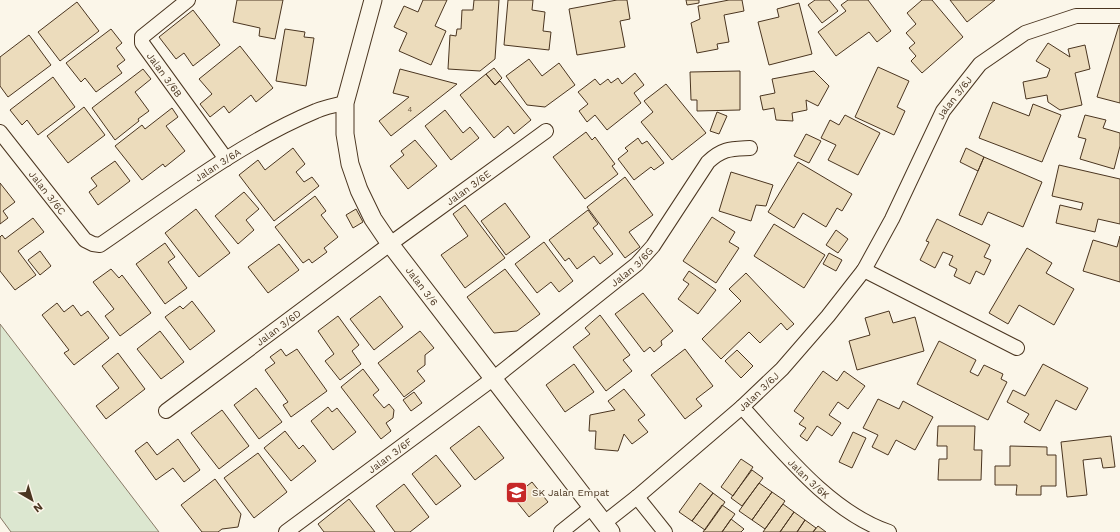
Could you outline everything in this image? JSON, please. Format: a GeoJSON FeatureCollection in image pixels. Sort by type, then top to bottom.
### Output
{"type":"FeatureCollection","features":[{"type":"Feature","properties":{"kind":"street","name":"Jalan 3/6B"},"geometry":{"type":"LineString","coordinates":[[188,0],[142,37],[142,43],[226,159]]}},
{"type":"Feature","properties":{"kind":"street","name":"Jalan 3/6"},"geometry":{"type":"LineString","coordinates":[[374,0],[366,22],[345,102],[345,134],[350,164],[357,183],[373,219],[390,244],[494,378],[607,528]]}},
{"type":"Feature","properties":{"kind":"street","name":"Jalan 3/6J"},"geometry":{"type":"LineString","coordinates":[[607,528],[637,497],[742,408],[782,369],[828,316],[864,270],[892,219],[943,111],[980,64],[1025,33],[1076,16],[1120,16]]}},
{"type":"Feature","properties":{"kind":"street","name":"Jalan 3/6A"},"geometry":{"type":"LineString","coordinates":[[100,245],[226,159],[268,134],[317,110],[345,102]]}},
{"type":"Feature","properties":{"kind":"street","name":"Jalan 3/6E"},"geometry":{"type":"LineString","coordinates":[[390,244],[546,131]]}},
{"type":"Feature","properties":{"kind":"street","name":"Jalan 3/6C"},"geometry":{"type":"LineString","coordinates":[[0,132],[85,240],[93,244],[100,245]]}},
{"type":"Feature","properties":{"kind":"street","name":"Jalan 3/6G"},"geometry":{"type":"LineString","coordinates":[[494,378],[637,264],[653,246],[702,169],[714,156],[721,151],[728,149],[750,148]]}},
{"type":"Feature","properties":{"kind":"street","name":"Jalan 3/6D"},"geometry":{"type":"LineString","coordinates":[[166,411],[390,244]]}},
{"type":"Feature","properties":{"kind":"street"},"geometry":{"type":"LineString","coordinates":[[864,270],[1017,348]]}},
{"type":"Feature","properties":{"kind":"street","name":"Jalan 3/6F"},"geometry":{"type":"LineString","coordinates":[[286,532],[494,378]]}},
{"type":"Feature","properties":{"kind":"street","name":"Jalan 3/6K"},"geometry":{"type":"LineString","coordinates":[[742,408],[799,470],[827,495],[857,517],[889,532]]}},
{"type":"Feature","properties":{"kind":"street"},"geometry":{"type":"LineString","coordinates":[[637,497],[665,532]]}},
{"type":"Feature","properties":{"kind":"street"},"geometry":{"type":"LineString","coordinates":[[561,532],[592,507]]}},
{"type":"Feature","properties":{"kind":"green space"},"geometry":{"type":"Polygon","coordinates":[[[0,324],[159,532],[11,532],[0,517],[0,324]]]}},
{"type":"Feature","properties":{"kind":"building"},"geometry":{"type":"Polygon","coordinates":[[[237,0],[283,0],[275,39],[259,36],[260,28],[233,22],[237,0]]]}},
{"type":"Feature","properties":{"kind":"building"},"geometry":{"type":"Polygon","coordinates":[[[423,0],[447,0],[435,26],[446,31],[431,65],[399,51],[407,33],[394,27],[404,6],[418,12],[423,0]]]}},
{"type":"Feature","properties":{"kind":"building"},"geometry":{"type":"Polygon","coordinates":[[[474,0],[499,0],[495,59],[480,71],[448,69],[450,35],[456,36],[457,29],[461,29],[462,10],[473,10],[474,0]]]}},
{"type":"Feature","properties":{"kind":"building"},"geometry":{"type":"Polygon","coordinates":[[[508,0],[533,0],[532,10],[545,12],[543,31],[551,32],[549,50],[504,45],[508,0]]]}},
{"type":"Feature","properties":{"kind":"building"},"geometry":{"type":"Polygon","coordinates":[[[617,0],[627,0],[630,19],[620,21],[625,47],[577,55],[569,9],[617,0]]]}},
{"type":"Feature","properties":{"kind":"building"},"geometry":{"type":"Polygon","coordinates":[[[686,0],[699,0],[699,3],[687,5],[686,0]]]}},
{"type":"Feature","properties":{"kind":"building"},"geometry":{"type":"Polygon","coordinates":[[[729,0],[742,0],[744,11],[724,15],[729,42],[717,44],[718,49],[697,53],[691,23],[700,19],[698,6],[729,0]]]}},
{"type":"Feature","properties":{"kind":"building"},"geometry":{"type":"Polygon","coordinates":[[[815,0],[829,0],[838,11],[822,23],[808,5],[815,0]]]}},
{"type":"Feature","properties":{"kind":"building"},"geometry":{"type":"Polygon","coordinates":[[[848,0],[868,0],[891,31],[877,42],[869,32],[836,56],[818,32],[846,11],[841,5],[848,0]]]}},
{"type":"Feature","properties":{"kind":"building"},"geometry":{"type":"Polygon","coordinates":[[[922,0],[932,0],[963,37],[922,73],[911,61],[916,56],[909,48],[915,43],[906,33],[916,24],[907,13],[922,0]]]}},
{"type":"Feature","properties":{"kind":"building"},"geometry":{"type":"Polygon","coordinates":[[[950,0],[995,0],[967,22],[950,0]]]}},
{"type":"Feature","properties":{"kind":"building"},"geometry":{"type":"Polygon","coordinates":[[[77,2],[99,31],[60,61],[38,32],[77,2]]]}},
{"type":"Feature","properties":{"kind":"building"},"geometry":{"type":"Polygon","coordinates":[[[799,3],[812,54],[769,65],[758,22],[779,17],[777,9],[799,3]]]}},
{"type":"Feature","properties":{"kind":"building"},"geometry":{"type":"Polygon","coordinates":[[[193,10],[220,45],[193,66],[184,53],[176,59],[159,37],[193,10]]]}},
{"type":"Feature","properties":{"kind":"building"},"geometry":{"type":"Polygon","coordinates":[[[1120,25],[1120,103],[1097,97],[1120,25]]]}},
{"type":"Feature","properties":{"kind":"building"},"geometry":{"type":"Polygon","coordinates":[[[111,29],[122,43],[116,48],[125,60],[117,66],[122,73],[96,92],[85,78],[81,82],[66,63],[111,29]]]}},
{"type":"Feature","properties":{"kind":"building"},"geometry":{"type":"Polygon","coordinates":[[[285,29],[305,32],[304,37],[314,38],[306,86],[276,81],[285,29]]]}},
{"type":"Feature","properties":{"kind":"building"},"geometry":{"type":"Polygon","coordinates":[[[29,35],[51,65],[8,97],[0,86],[0,57],[29,35]]]}},
{"type":"Feature","properties":{"kind":"building"},"geometry":{"type":"Polygon","coordinates":[[[1048,43],[1070,57],[1068,49],[1085,45],[1090,69],[1075,73],[1082,105],[1060,110],[1048,102],[1047,95],[1026,99],[1023,82],[1047,77],[1050,69],[1036,61],[1048,43]]]}},
{"type":"Feature","properties":{"kind":"building"},"geometry":{"type":"Polygon","coordinates":[[[240,46],[273,88],[256,102],[251,95],[229,113],[224,106],[210,117],[200,104],[212,94],[199,79],[240,46]]]}},
{"type":"Feature","properties":{"kind":"building"},"geometry":{"type":"Polygon","coordinates":[[[529,59],[542,76],[559,63],[575,85],[545,107],[527,105],[506,76],[529,59]]]}},
{"type":"Feature","properties":{"kind":"building"},"geometry":{"type":"Polygon","coordinates":[[[878,67],[909,81],[897,107],[905,111],[894,135],[855,117],[878,67]]]}},
{"type":"Feature","properties":{"kind":"building"},"geometry":{"type":"Polygon","coordinates":[[[494,68],[502,78],[495,85],[486,74],[494,68]]]}},
{"type":"Feature","properties":{"kind":"building"},"geometry":{"type":"Polygon","coordinates":[[[143,69],[151,79],[135,92],[149,111],[115,140],[92,108],[143,69]]]}},
{"type":"Feature","properties":{"kind":"building"},"geometry":{"type":"Polygon","coordinates":[[[400,69],[457,84],[391,136],[379,121],[409,97],[393,93],[400,69]]]}},
{"type":"Feature","properties":{"kind":"building"},"geometry":{"type":"Polygon","coordinates":[[[740,71],[740,110],[697,111],[697,100],[691,100],[690,72],[740,71]]]}},
{"type":"Feature","properties":{"kind":"building"},"geometry":{"type":"Polygon","coordinates":[[[814,71],[829,86],[818,106],[806,100],[807,110],[792,113],[793,121],[776,120],[774,108],[763,110],[760,96],[775,93],[772,79],[814,71]]]}},
{"type":"Feature","properties":{"kind":"building"},"geometry":{"type":"Polygon","coordinates":[[[635,73],[644,85],[634,93],[641,103],[607,130],[595,115],[587,122],[579,111],[588,104],[578,92],[595,79],[600,85],[608,79],[611,83],[618,78],[622,84],[635,73]]]}},
{"type":"Feature","properties":{"kind":"building"},"geometry":{"type":"Polygon","coordinates":[[[486,74],[495,85],[500,81],[531,120],[514,134],[508,126],[494,138],[460,95],[486,74]]]}},
{"type":"Feature","properties":{"kind":"building"},"geometry":{"type":"Polygon","coordinates":[[[53,77],[75,107],[38,135],[27,120],[22,125],[10,110],[53,77]]]}},
{"type":"Feature","properties":{"kind":"building"},"geometry":{"type":"Polygon","coordinates":[[[666,84],[706,133],[672,160],[641,122],[653,112],[644,101],[666,84]]]}},
{"type":"Feature","properties":{"kind":"building"},"geometry":{"type":"Polygon","coordinates":[[[993,102],[1029,116],[1033,104],[1061,115],[1042,162],[979,138],[993,102]]]}},
{"type":"Feature","properties":{"kind":"building"},"geometry":{"type":"Polygon","coordinates":[[[84,107],[105,135],[68,163],[47,136],[84,107]]]}},
{"type":"Feature","properties":{"kind":"building"},"geometry":{"type":"Polygon","coordinates":[[[172,108],[178,117],[166,126],[185,151],[165,167],[163,164],[142,180],[115,146],[142,125],[145,129],[172,108]]]}},
{"type":"Feature","properties":{"kind":"building"},"geometry":{"type":"Polygon","coordinates":[[[445,110],[463,133],[470,127],[479,138],[451,160],[425,126],[445,110]]]}},
{"type":"Feature","properties":{"kind":"building"},"geometry":{"type":"Polygon","coordinates":[[[717,112],[727,116],[719,134],[710,131],[717,112]]]}},
{"type":"Feature","properties":{"kind":"building"},"geometry":{"type":"Polygon","coordinates":[[[845,115],[880,133],[858,175],[828,160],[836,145],[821,138],[830,120],[839,125],[845,115]]]}},
{"type":"Feature","properties":{"kind":"building"},"geometry":{"type":"Polygon","coordinates":[[[1085,115],[1106,120],[1103,128],[1120,133],[1120,146],[1114,169],[1080,159],[1086,139],[1078,137],[1085,115]]]}},
{"type":"Feature","properties":{"kind":"building"},"geometry":{"type":"Polygon","coordinates":[[[586,132],[592,140],[595,137],[615,164],[612,166],[618,174],[585,199],[553,157],[586,132]]]}},
{"type":"Feature","properties":{"kind":"building"},"geometry":{"type":"Polygon","coordinates":[[[806,134],[821,141],[809,163],[794,156],[806,134]]]}},
{"type":"Feature","properties":{"kind":"building"},"geometry":{"type":"Polygon","coordinates":[[[638,138],[642,144],[647,141],[664,163],[654,170],[651,167],[634,180],[618,159],[628,151],[625,148],[638,138]]]}},
{"type":"Feature","properties":{"kind":"building"},"geometry":{"type":"Polygon","coordinates":[[[415,140],[437,166],[408,189],[390,166],[404,155],[401,151],[415,140]]]}},
{"type":"Feature","properties":{"kind":"building"},"geometry":{"type":"Polygon","coordinates":[[[293,148],[305,164],[296,172],[304,182],[312,177],[319,186],[274,221],[239,175],[258,160],[265,170],[293,148]]]}},
{"type":"Feature","properties":{"kind":"building"},"geometry":{"type":"Polygon","coordinates":[[[966,148],[984,157],[978,171],[960,162],[966,148]]]}},
{"type":"Feature","properties":{"kind":"building"},"geometry":{"type":"Polygon","coordinates":[[[984,157],[1042,182],[1023,227],[988,212],[982,225],[959,215],[984,157]]]}},
{"type":"Feature","properties":{"kind":"building"},"geometry":{"type":"Polygon","coordinates":[[[115,161],[130,181],[98,205],[89,192],[97,186],[91,178],[115,161]]]}},
{"type":"Feature","properties":{"kind":"building"},"geometry":{"type":"Polygon","coordinates":[[[798,162],[852,194],[842,211],[837,208],[826,227],[803,213],[794,228],[768,212],[798,162]]]}},
{"type":"Feature","properties":{"kind":"building"},"geometry":{"type":"Polygon","coordinates":[[[1059,165],[1120,179],[1120,224],[1098,219],[1095,232],[1056,223],[1060,205],[1081,210],[1083,203],[1052,196],[1059,165]]]}},
{"type":"Feature","properties":{"kind":"building"},"geometry":{"type":"Polygon","coordinates":[[[731,172],[773,185],[766,206],[756,205],[751,221],[719,211],[731,172]]]}},
{"type":"Feature","properties":{"kind":"building"},"geometry":{"type":"Polygon","coordinates":[[[625,177],[653,215],[629,232],[640,247],[625,258],[587,207],[625,177]]]}},
{"type":"Feature","properties":{"kind":"building"},"geometry":{"type":"Polygon","coordinates":[[[0,183],[15,202],[3,211],[8,218],[0,224],[0,183]]]}},
{"type":"Feature","properties":{"kind":"building"},"geometry":{"type":"Polygon","coordinates":[[[244,192],[259,209],[246,220],[254,230],[238,244],[215,216],[244,192]]]}},
{"type":"Feature","properties":{"kind":"building"},"geometry":{"type":"Polygon","coordinates":[[[315,196],[326,211],[321,215],[338,237],[324,248],[327,252],[312,263],[309,259],[303,263],[275,227],[315,196]]]}},
{"type":"Feature","properties":{"kind":"building"},"geometry":{"type":"Polygon","coordinates":[[[505,203],[530,237],[506,255],[481,221],[505,203]]]}},
{"type":"Feature","properties":{"kind":"building"},"geometry":{"type":"Polygon","coordinates":[[[465,205],[505,258],[465,288],[441,255],[468,236],[453,214],[465,205]]]}},
{"type":"Feature","properties":{"kind":"building"},"geometry":{"type":"Polygon","coordinates":[[[196,209],[230,253],[199,277],[165,233],[196,209]]]}},
{"type":"Feature","properties":{"kind":"building"},"geometry":{"type":"Polygon","coordinates":[[[356,209],[363,222],[353,228],[346,215],[356,209]]]}},
{"type":"Feature","properties":{"kind":"building"},"geometry":{"type":"Polygon","coordinates":[[[588,210],[598,224],[593,228],[613,254],[600,264],[594,256],[577,269],[569,258],[565,261],[549,240],[588,210]]]}},
{"type":"Feature","properties":{"kind":"building"},"geometry":{"type":"Polygon","coordinates":[[[712,217],[735,232],[729,242],[739,248],[716,283],[683,261],[712,217]]]}},
{"type":"Feature","properties":{"kind":"building"},"geometry":{"type":"Polygon","coordinates":[[[33,218],[44,232],[18,251],[36,275],[15,290],[0,271],[0,237],[2,235],[5,239],[33,218]]]}},
{"type":"Feature","properties":{"kind":"building"},"geometry":{"type":"Polygon","coordinates":[[[937,219],[990,245],[984,257],[991,260],[984,275],[976,271],[970,284],[954,276],[957,269],[949,265],[953,256],[943,252],[935,268],[920,260],[929,242],[926,241],[937,219]]]}},
{"type":"Feature","properties":{"kind":"building"},"geometry":{"type":"Polygon","coordinates":[[[774,224],[825,255],[804,288],[754,256],[774,224]]]}},
{"type":"Feature","properties":{"kind":"building"},"geometry":{"type":"Polygon","coordinates":[[[836,230],[848,239],[838,253],[826,245],[836,230]]]}},
{"type":"Feature","properties":{"kind":"building"},"geometry":{"type":"Polygon","coordinates":[[[1120,236],[1120,282],[1083,271],[1093,240],[1117,247],[1120,236]]]}},
{"type":"Feature","properties":{"kind":"building"},"geometry":{"type":"Polygon","coordinates":[[[544,242],[573,281],[559,292],[551,282],[537,293],[515,264],[544,242]]]}},
{"type":"Feature","properties":{"kind":"building"},"geometry":{"type":"Polygon","coordinates":[[[165,243],[175,257],[168,262],[187,288],[165,304],[136,264],[165,243]]]}},
{"type":"Feature","properties":{"kind":"building"},"geometry":{"type":"Polygon","coordinates":[[[279,244],[299,270],[268,293],[248,267],[279,244]]]}},
{"type":"Feature","properties":{"kind":"building"},"geometry":{"type":"Polygon","coordinates":[[[1027,248],[1052,263],[1046,273],[1074,289],[1054,325],[1019,305],[1008,324],[989,313],[1027,248]]]}},
{"type":"Feature","properties":{"kind":"building"},"geometry":{"type":"Polygon","coordinates":[[[40,251],[51,266],[40,275],[28,260],[40,251]]]}},
{"type":"Feature","properties":{"kind":"building"},"geometry":{"type":"Polygon","coordinates":[[[829,253],[842,260],[836,271],[823,264],[829,253]]]}},
{"type":"Feature","properties":{"kind":"building"},"geometry":{"type":"Polygon","coordinates":[[[111,269],[119,278],[122,275],[151,313],[120,336],[105,316],[114,309],[93,282],[111,269]]]}},
{"type":"Feature","properties":{"kind":"building"},"geometry":{"type":"Polygon","coordinates":[[[505,269],[540,314],[517,331],[494,333],[467,297],[505,269]]]}},
{"type":"Feature","properties":{"kind":"building"},"geometry":{"type":"Polygon","coordinates":[[[689,271],[716,290],[698,314],[678,299],[689,284],[683,280],[689,271]]]}},
{"type":"Feature","properties":{"kind":"building"},"geometry":{"type":"Polygon","coordinates":[[[746,273],[794,324],[787,330],[781,323],[760,343],[749,332],[721,359],[702,339],[741,301],[729,289],[746,273]]]}},
{"type":"Feature","properties":{"kind":"building"},"geometry":{"type":"Polygon","coordinates":[[[643,293],[673,331],[661,341],[662,345],[654,352],[650,347],[644,352],[615,314],[643,293]]]}},
{"type":"Feature","properties":{"kind":"building"},"geometry":{"type":"Polygon","coordinates":[[[380,296],[403,327],[374,350],[350,319],[380,296]]]}},
{"type":"Feature","properties":{"kind":"building"},"geometry":{"type":"Polygon","coordinates":[[[192,301],[215,331],[190,350],[165,317],[180,306],[183,309],[192,301]]]}},
{"type":"Feature","properties":{"kind":"building"},"geometry":{"type":"Polygon","coordinates":[[[57,303],[64,312],[73,305],[81,316],[88,311],[109,338],[74,365],[64,353],[69,350],[42,315],[57,303]]]}},
{"type":"Feature","properties":{"kind":"building"},"geometry":{"type":"Polygon","coordinates":[[[889,311],[893,323],[915,317],[924,351],[857,370],[849,341],[870,335],[865,318],[889,311]]]}},
{"type":"Feature","properties":{"kind":"building"},"geometry":{"type":"Polygon","coordinates":[[[600,315],[630,355],[623,360],[632,371],[606,391],[573,347],[590,334],[585,328],[600,315]]]}},
{"type":"Feature","properties":{"kind":"building"},"geometry":{"type":"Polygon","coordinates":[[[338,316],[359,345],[352,351],[361,364],[340,380],[325,361],[334,354],[318,331],[338,316]]]}},
{"type":"Feature","properties":{"kind":"building"},"geometry":{"type":"Polygon","coordinates":[[[160,331],[184,362],[161,379],[137,349],[160,331]]]}},
{"type":"Feature","properties":{"kind":"building"},"geometry":{"type":"Polygon","coordinates":[[[420,331],[434,348],[425,355],[425,365],[417,371],[425,381],[404,397],[378,363],[420,331]]]}},
{"type":"Feature","properties":{"kind":"building"},"geometry":{"type":"Polygon","coordinates":[[[939,341],[976,360],[970,372],[978,376],[984,365],[1003,374],[1001,379],[1007,382],[988,420],[917,384],[939,341]]]}},
{"type":"Feature","properties":{"kind":"building"},"geometry":{"type":"Polygon","coordinates":[[[281,349],[286,356],[297,349],[327,391],[291,417],[283,405],[288,402],[265,370],[275,363],[270,357],[281,349]]]}},
{"type":"Feature","properties":{"kind":"building"},"geometry":{"type":"Polygon","coordinates":[[[685,349],[713,386],[696,399],[702,406],[685,419],[651,375],[685,349]]]}},
{"type":"Feature","properties":{"kind":"building"},"geometry":{"type":"Polygon","coordinates":[[[737,350],[753,366],[741,378],[725,361],[737,350]]]}},
{"type":"Feature","properties":{"kind":"building"},"geometry":{"type":"Polygon","coordinates":[[[118,353],[145,389],[106,419],[96,406],[119,388],[102,366],[118,353]]]}},
{"type":"Feature","properties":{"kind":"building"},"geometry":{"type":"Polygon","coordinates":[[[574,364],[594,392],[565,412],[546,385],[574,364]]]}},
{"type":"Feature","properties":{"kind":"building"},"geometry":{"type":"Polygon","coordinates":[[[1043,364],[1088,388],[1076,410],[1056,400],[1040,431],[1024,422],[1029,414],[1007,402],[1013,390],[1025,396],[1043,364]]]}},
{"type":"Feature","properties":{"kind":"building"},"geometry":{"type":"Polygon","coordinates":[[[363,369],[379,390],[373,395],[384,408],[389,404],[394,410],[393,418],[386,423],[391,431],[381,439],[341,387],[363,369]]]}},
{"type":"Feature","properties":{"kind":"building"},"geometry":{"type":"Polygon","coordinates":[[[823,371],[837,381],[844,371],[865,386],[848,409],[838,402],[829,415],[841,423],[832,436],[817,426],[807,441],[800,436],[806,428],[799,424],[804,418],[794,411],[823,371]]]}},
{"type":"Feature","properties":{"kind":"building"},"geometry":{"type":"Polygon","coordinates":[[[256,388],[282,422],[259,439],[234,405],[256,388]]]}},
{"type":"Feature","properties":{"kind":"building"},"geometry":{"type":"Polygon","coordinates":[[[624,389],[645,415],[638,420],[648,432],[632,444],[624,434],[618,451],[595,449],[596,431],[589,431],[590,415],[615,410],[608,401],[624,389]]]}},
{"type":"Feature","properties":{"kind":"building"},"geometry":{"type":"Polygon","coordinates":[[[414,392],[422,403],[411,411],[403,400],[414,392]]]}},
{"type":"Feature","properties":{"kind":"building"},"geometry":{"type":"Polygon","coordinates":[[[878,399],[899,409],[903,401],[933,417],[915,450],[896,440],[888,455],[872,447],[878,435],[863,428],[878,399]]]}},
{"type":"Feature","properties":{"kind":"building"},"geometry":{"type":"Polygon","coordinates":[[[328,407],[332,412],[337,408],[356,432],[333,450],[311,421],[328,407]]]}},
{"type":"Feature","properties":{"kind":"building"},"geometry":{"type":"Polygon","coordinates":[[[222,410],[249,446],[219,469],[191,433],[222,410]]]}},
{"type":"Feature","properties":{"kind":"building"},"geometry":{"type":"Polygon","coordinates":[[[479,426],[504,458],[475,480],[450,448],[479,426]]]}},
{"type":"Feature","properties":{"kind":"building"},"geometry":{"type":"Polygon","coordinates":[[[938,426],[975,426],[974,450],[982,450],[981,480],[938,480],[939,459],[947,459],[947,446],[937,446],[938,426]]]}},
{"type":"Feature","properties":{"kind":"building"},"geometry":{"type":"Polygon","coordinates":[[[285,431],[299,449],[303,445],[316,461],[291,481],[264,448],[285,431]]]}},
{"type":"Feature","properties":{"kind":"building"},"geometry":{"type":"Polygon","coordinates":[[[853,432],[866,438],[852,468],[839,462],[853,432]]]}},
{"type":"Feature","properties":{"kind":"building"},"geometry":{"type":"Polygon","coordinates":[[[1111,436],[1115,467],[1103,468],[1101,458],[1083,460],[1087,495],[1067,497],[1061,442],[1111,436]]]}},
{"type":"Feature","properties":{"kind":"building"},"geometry":{"type":"Polygon","coordinates":[[[178,439],[200,470],[184,482],[173,468],[156,480],[135,451],[147,442],[157,455],[178,439]]]}},
{"type":"Feature","properties":{"kind":"building"},"geometry":{"type":"Polygon","coordinates":[[[1010,446],[1047,447],[1047,455],[1056,455],[1056,486],[1041,486],[1041,495],[1016,495],[1017,485],[995,485],[995,466],[1010,466],[1010,446]]]}},
{"type":"Feature","properties":{"kind":"building"},"geometry":{"type":"Polygon","coordinates":[[[258,453],[287,492],[254,518],[224,478],[258,453]]]}},
{"type":"Feature","properties":{"kind":"building"},"geometry":{"type":"Polygon","coordinates":[[[436,455],[461,486],[436,505],[412,474],[436,455]]]}},
{"type":"Feature","properties":{"kind":"building"},"geometry":{"type":"Polygon","coordinates":[[[741,459],[753,467],[733,496],[721,487],[741,459]]]}},
{"type":"Feature","properties":{"kind":"building"},"geometry":{"type":"Polygon","coordinates":[[[752,470],[763,478],[742,506],[731,498],[752,470]]]}},
{"type":"Feature","properties":{"kind":"building"},"geometry":{"type":"Polygon","coordinates":[[[215,479],[241,514],[238,527],[222,529],[218,532],[202,532],[181,505],[215,479]]]}},
{"type":"Feature","properties":{"kind":"building"},"geometry":{"type":"Polygon","coordinates":[[[532,482],[548,502],[529,517],[513,497],[532,482]]]}},
{"type":"Feature","properties":{"kind":"building"},"geometry":{"type":"Polygon","coordinates":[[[700,483],[713,493],[692,521],[679,512],[700,483]]]}},
{"type":"Feature","properties":{"kind":"building"},"geometry":{"type":"Polygon","coordinates":[[[759,483],[772,492],[752,520],[739,511],[759,483]]]}},
{"type":"Feature","properties":{"kind":"building"},"geometry":{"type":"Polygon","coordinates":[[[404,484],[429,517],[410,532],[395,532],[376,506],[404,484]]]}},
{"type":"Feature","properties":{"kind":"building"},"geometry":{"type":"Polygon","coordinates":[[[772,492],[785,501],[765,529],[752,520],[772,492]]]}},
{"type":"Feature","properties":{"kind":"building"},"geometry":{"type":"Polygon","coordinates":[[[713,493],[725,502],[705,530],[692,521],[713,493]]]}},
{"type":"Feature","properties":{"kind":"building"},"geometry":{"type":"Polygon","coordinates":[[[349,499],[375,532],[324,532],[318,524],[349,499]]]}},
{"type":"Feature","properties":{"kind":"building"},"geometry":{"type":"Polygon","coordinates":[[[783,504],[794,512],[780,532],[763,532],[783,504]]]}},
{"type":"Feature","properties":{"kind":"building"},"geometry":{"type":"Polygon","coordinates":[[[722,505],[735,514],[722,532],[703,532],[722,505]]]}},
{"type":"Feature","properties":{"kind":"building"},"geometry":{"type":"Polygon","coordinates":[[[794,512],[805,520],[797,532],[780,532],[794,512]]]}},
{"type":"Feature","properties":{"kind":"building"},"geometry":{"type":"Polygon","coordinates":[[[731,519],[744,529],[741,532],[722,532],[731,519]]]}},
{"type":"Feature","properties":{"kind":"building"},"geometry":{"type":"Polygon","coordinates":[[[805,520],[816,528],[813,532],[797,532],[805,520]]]}},
{"type":"Feature","properties":{"kind":"building"},"geometry":{"type":"Polygon","coordinates":[[[818,526],[826,532],[813,532],[818,526]]]}},
{"type":"Feature","properties":{"kind":"place","name":"SK Jalan Empat"},"geometry":{"type":"Point","coordinates":[517,492]}}]}
